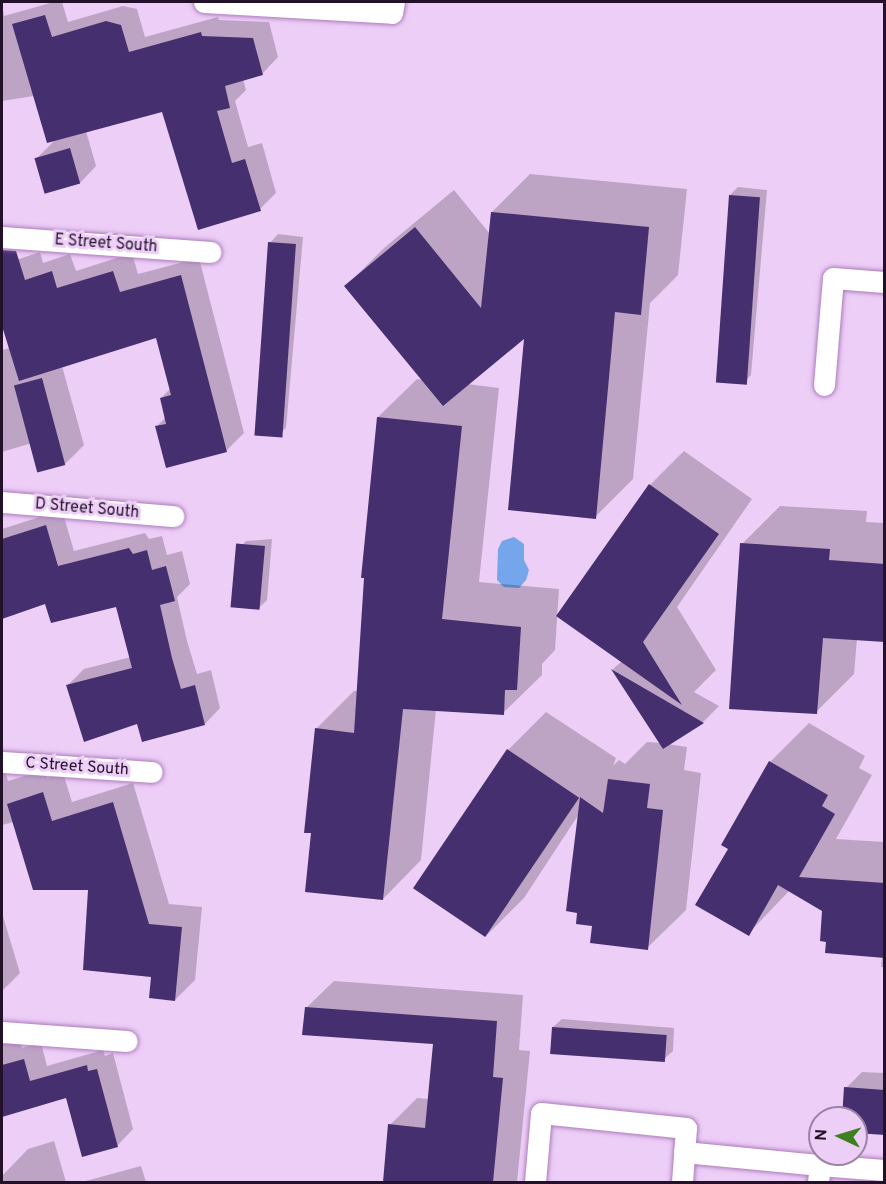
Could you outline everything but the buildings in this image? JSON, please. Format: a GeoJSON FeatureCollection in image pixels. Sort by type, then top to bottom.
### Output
{"type":"FeatureCollection","features":[{"type":"Feature","properties":{"kind":"lane"},"geometry":{"type":"LineString","coordinates":[[204,2],[274,8],[392,13],[394,2]]}},
{"type":"Feature","properties":{"kind":"lane","name":"E Street South"},"geometry":{"type":"LineString","coordinates":[[2,237],[210,252]]}},
{"type":"Feature","properties":{"kind":"lane"},"geometry":{"type":"LineString","coordinates":[[824,385],[833,278],[885,282]]}},
{"type":"Feature","properties":{"kind":"lane","name":"D Street South"},"geometry":{"type":"LineString","coordinates":[[2,502],[173,516]]}},
{"type":"Feature","properties":{"kind":"lane","name":"C Street South"},"geometry":{"type":"LineString","coordinates":[[2,762],[153,772]]}},
{"type":"Feature","properties":{"kind":"lane"},"geometry":{"type":"LineString","coordinates":[[2,1032],[127,1041]]}},
{"type":"Feature","properties":{"kind":"lane"},"geometry":{"type":"LineString","coordinates":[[535,1182],[541,1113],[686,1128],[682,1182]]}},
{"type":"Feature","properties":{"kind":"lane"},"geometry":{"type":"LineString","coordinates":[[684,1152],[819,1174],[885,1170]]}},
{"type":"Feature","properties":{"kind":"water"},"geometry":{"type":"Polygon","coordinates":[[[514,537],[524,544],[524,560],[529,570],[526,580],[519,588],[504,587],[497,580],[498,549],[502,541],[514,537]]]}}]}
